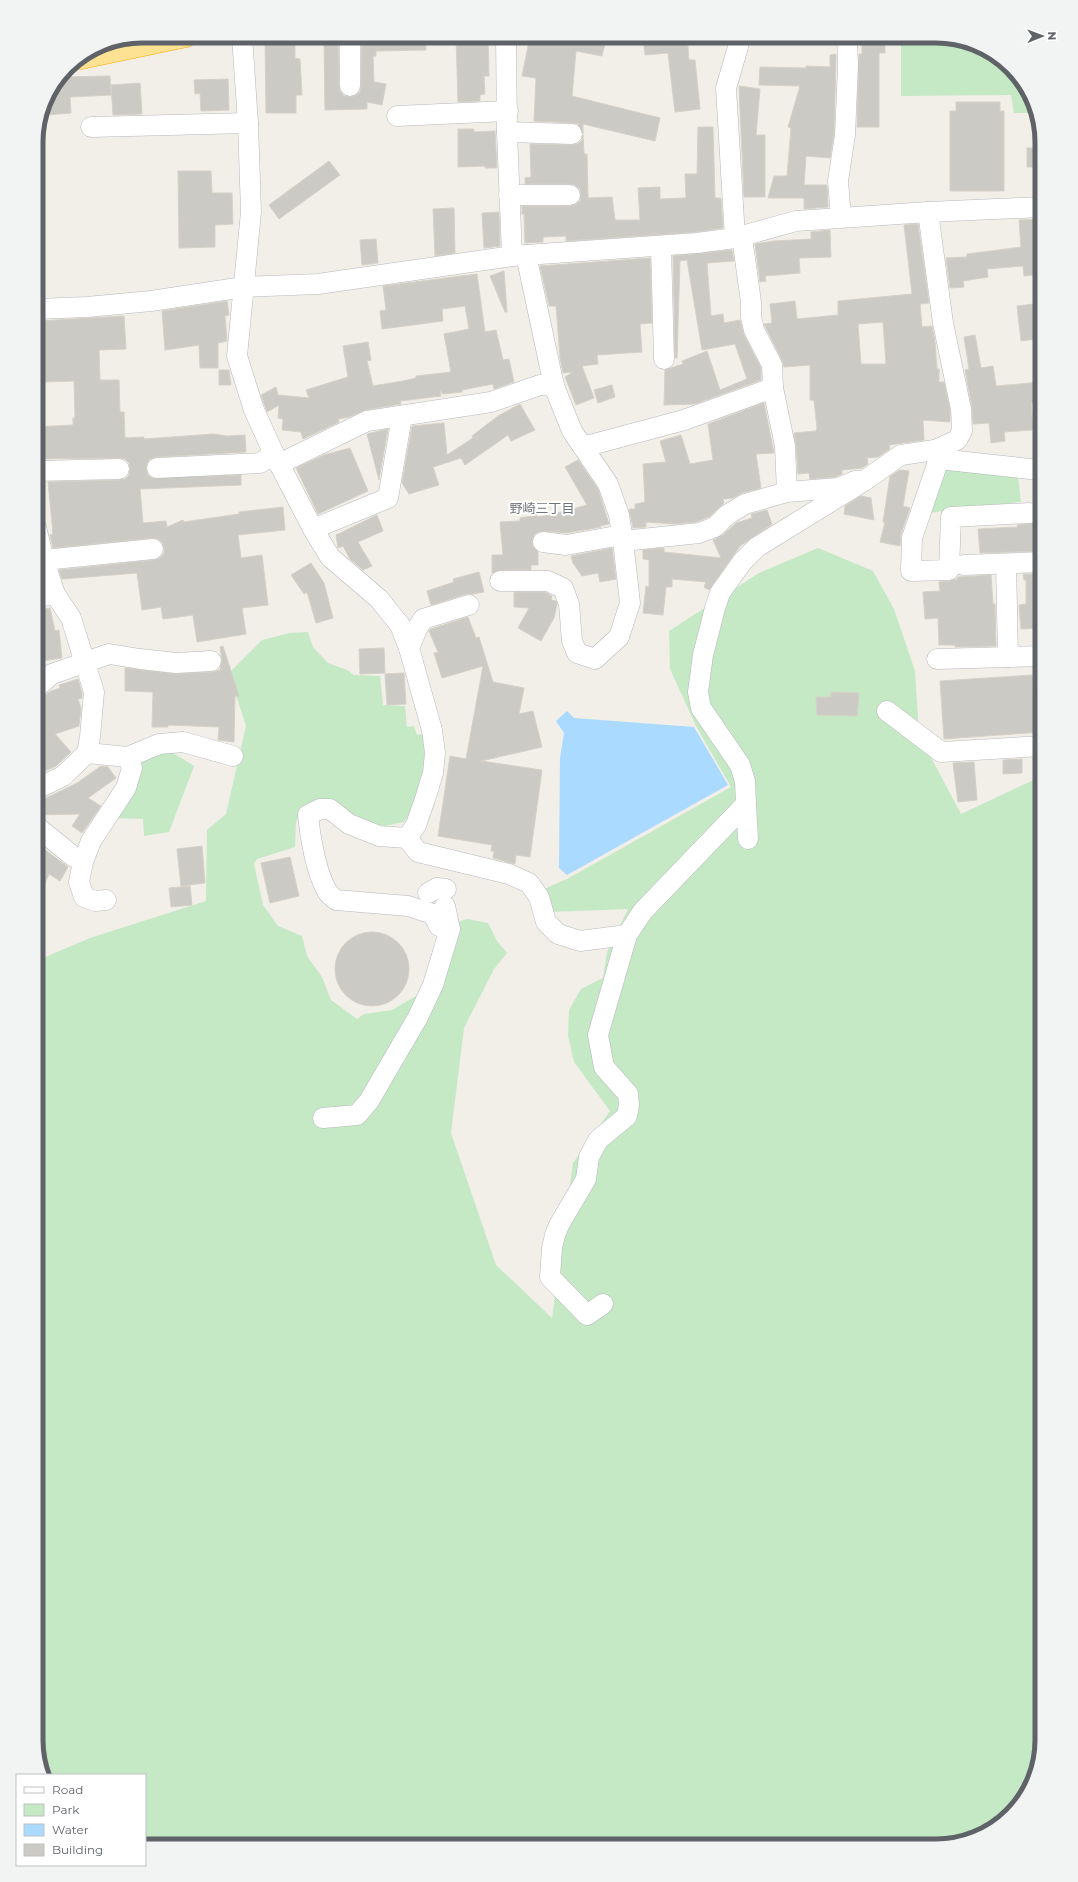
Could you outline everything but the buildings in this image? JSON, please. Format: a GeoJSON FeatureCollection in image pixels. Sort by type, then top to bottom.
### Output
{"type":"FeatureCollection","features":[{"type":"Feature","properties":{"kind":"highway"},"geometry":{"type":"LineString","coordinates":[[95,55],[151,43]]}},
{"type":"Feature","properties":{"kind":"street"},"geometry":{"type":"LineString","coordinates":[[242,43],[248,123],[251,212],[237,356],[254,410],[276,459],[313,529],[330,557],[379,599],[400,625],[409,648],[432,730],[436,752],[433,773],[416,825],[413,853]]}},
{"type":"Feature","properties":{"kind":"street"},"geometry":{"type":"LineString","coordinates":[[350,43],[350,86]]}},
{"type":"Feature","properties":{"kind":"street"},"geometry":{"type":"LineString","coordinates":[[500,581],[548,581],[563,588],[568,604],[572,641],[578,652],[595,659],[619,637],[630,603],[619,516],[608,484],[572,431],[554,386],[519,256],[509,195],[506,43]]}},
{"type":"Feature","properties":{"kind":"street"},"geometry":{"type":"LineString","coordinates":[[737,43],[738,47],[726,88],[739,237],[751,302],[751,317],[754,330],[772,365],[773,388],[785,446],[787,492]]}},
{"type":"Feature","properties":{"kind":"street"},"geometry":{"type":"LineString","coordinates":[[841,217],[838,181],[845,135],[848,66],[847,43]]}},
{"type":"Feature","properties":{"kind":"street"},"geometry":{"type":"LineString","coordinates":[[398,116],[508,111]]}},
{"type":"Feature","properties":{"kind":"street"},"geometry":{"type":"LineString","coordinates":[[91,127],[248,123]]}},
{"type":"Feature","properties":{"kind":"street"},"geometry":{"type":"LineString","coordinates":[[507,132],[572,134]]}},
{"type":"Feature","properties":{"kind":"street"},"geometry":{"type":"LineString","coordinates":[[509,195],[570,195]]}},
{"type":"Feature","properties":{"kind":"street"},"geometry":{"type":"LineString","coordinates":[[43,309],[87,307],[151,301],[244,287],[318,284],[519,256],[661,247],[739,237],[796,221],[928,212],[1035,207]]}},
{"type":"Feature","properties":{"kind":"street"},"geometry":{"type":"LineString","coordinates":[[928,212],[943,323],[961,409],[962,431],[957,440],[937,454],[912,538],[910,571],[949,570],[951,517],[1030,513]]}},
{"type":"Feature","properties":{"kind":"street"},"geometry":{"type":"LineString","coordinates":[[661,247],[664,359]]}},
{"type":"Feature","properties":{"kind":"street"},"geometry":{"type":"LineString","coordinates":[[157,468],[260,463],[276,459],[367,421],[491,402],[540,384],[554,386]]}},
{"type":"Feature","properties":{"kind":"street"},"geometry":{"type":"LineString","coordinates":[[583,447],[684,420],[773,388]]}},
{"type":"Feature","properties":{"kind":"street"},"geometry":{"type":"LineString","coordinates":[[313,529],[388,498],[402,416]]}},
{"type":"Feature","properties":{"kind":"street"},"geometry":{"type":"LineString","coordinates":[[748,839],[745,781],[740,765],[701,708],[698,692],[703,655],[720,593],[742,562],[757,547],[864,481],[901,455],[937,454],[1035,469]]}},
{"type":"Feature","properties":{"kind":"street"},"geometry":{"type":"LineString","coordinates":[[43,471],[119,469]]}},
{"type":"Feature","properties":{"kind":"street"},"geometry":{"type":"LineString","coordinates":[[543,542],[566,545],[622,538],[699,532],[715,527],[727,515],[745,504],[787,492],[838,488],[855,481],[864,481]]}},
{"type":"Feature","properties":{"kind":"street"},"geometry":{"type":"LineString","coordinates":[[44,560],[154,549]]}},
{"type":"Feature","properties":{"kind":"street"},"geometry":{"type":"LineString","coordinates":[[43,556],[46,596],[70,618],[94,692],[87,753],[63,776],[43,786]]}},
{"type":"Feature","properties":{"kind":"street"},"geometry":{"type":"LineString","coordinates":[[963,565],[1035,562]]}},
{"type":"Feature","properties":{"kind":"street"},"geometry":{"type":"LineString","coordinates":[[1006,564],[1008,657]]}},
{"type":"Feature","properties":{"kind":"street"},"geometry":{"type":"LineString","coordinates":[[409,648],[417,628],[424,619],[469,605]]}},
{"type":"Feature","properties":{"kind":"street"},"geometry":{"type":"LineString","coordinates":[[44,673],[85,663],[109,654],[176,663],[211,661]]}},
{"type":"Feature","properties":{"kind":"street"},"geometry":{"type":"LineString","coordinates":[[937,659],[1035,656]]}},
{"type":"Feature","properties":{"kind":"street"},"geometry":{"type":"LineString","coordinates":[[887,711],[941,752],[1035,746]]}},
{"type":"Feature","properties":{"kind":"street"},"geometry":{"type":"LineString","coordinates":[[87,753],[128,758],[159,744],[183,742],[233,756]]}},
{"type":"Feature","properties":{"kind":"street"},"geometry":{"type":"LineString","coordinates":[[106,900],[95,901],[84,897],[79,882],[83,862],[91,841],[126,788],[132,768],[128,758]]}},
{"type":"Feature","properties":{"kind":"street"},"geometry":{"type":"LineString","coordinates":[[603,1304],[587,1315],[550,1277],[552,1248],[555,1235],[586,1179],[589,1157],[598,1140],[627,1116],[630,1105],[628,1094],[604,1067],[598,1035],[627,935],[643,911],[746,804]]}},
{"type":"Feature","properties":{"kind":"street"},"geometry":{"type":"LineString","coordinates":[[439,926],[433,914],[408,906],[336,900],[328,893],[319,867],[309,828],[308,815],[320,809],[330,810],[349,824],[379,836],[413,853],[509,874],[529,884],[539,897],[546,922],[558,934],[580,941],[627,935]]}},
{"type":"Feature","properties":{"kind":"street"},"geometry":{"type":"LineString","coordinates":[[43,832],[74,857]]}},
{"type":"Feature","properties":{"kind":"street"},"geometry":{"type":"LineString","coordinates":[[323,1118],[357,1115],[369,1101],[418,1017],[433,985],[450,929],[440,896]]}},
{"type":"Feature","properties":{"kind":"green space"},"geometry":{"type":"Polygon","coordinates":[[[901,43],[942,43],[968,48],[991,60],[1010,77],[1018,87],[1025,98],[1030,113],[1014,113],[1011,95],[901,96],[901,43]]]}},
{"type":"Feature","properties":{"kind":"green space"},"geometry":{"type":"Polygon","coordinates":[[[951,468],[1018,478],[1021,502],[928,513],[940,472],[951,468]]]}},
{"type":"Feature","properties":{"kind":"green space"},"geometry":{"type":"Polygon","coordinates":[[[818,548],[873,571],[894,609],[915,671],[919,735],[961,814],[1035,779],[1035,1740],[1032,1765],[1025,1784],[1010,1805],[1001,1814],[980,1829],[961,1836],[936,1839],[146,1839],[146,1774],[49,1774],[44,1753],[43,958],[90,938],[206,901],[207,830],[226,814],[246,726],[229,673],[262,640],[290,633],[308,632],[313,647],[328,663],[347,670],[354,675],[380,676],[383,705],[405,706],[407,727],[414,726],[417,735],[426,733],[430,752],[415,806],[404,822],[385,826],[367,823],[326,801],[306,804],[296,822],[295,847],[257,859],[254,864],[263,905],[278,926],[302,936],[307,956],[322,977],[331,1000],[357,1019],[364,1014],[392,1010],[421,993],[448,925],[467,919],[488,923],[497,941],[507,953],[494,969],[464,1028],[451,1133],[496,1265],[552,1318],[573,1163],[610,1111],[574,1062],[568,1035],[569,1010],[581,989],[603,978],[607,952],[628,909],[550,912],[544,889],[567,879],[731,787],[696,726],[670,669],[669,631],[759,573],[818,548]]]}},
{"type":"Feature","properties":{"kind":"green space"},"geometry":{"type":"Polygon","coordinates":[[[165,748],[194,766],[169,832],[144,836],[143,819],[113,818],[142,766],[141,761],[165,748]]]}},
{"type":"Feature","properties":{"kind":"water"},"geometry":{"type":"Polygon","coordinates":[[[567,711],[574,718],[694,727],[728,785],[567,875],[559,868],[560,758],[564,733],[556,721],[567,711]]]}},
{"type":"Feature","properties":{"kind":"district","name":"野崎三丁目"},"geometry":{"type":"Point","coordinates":[542,508]}}]}
